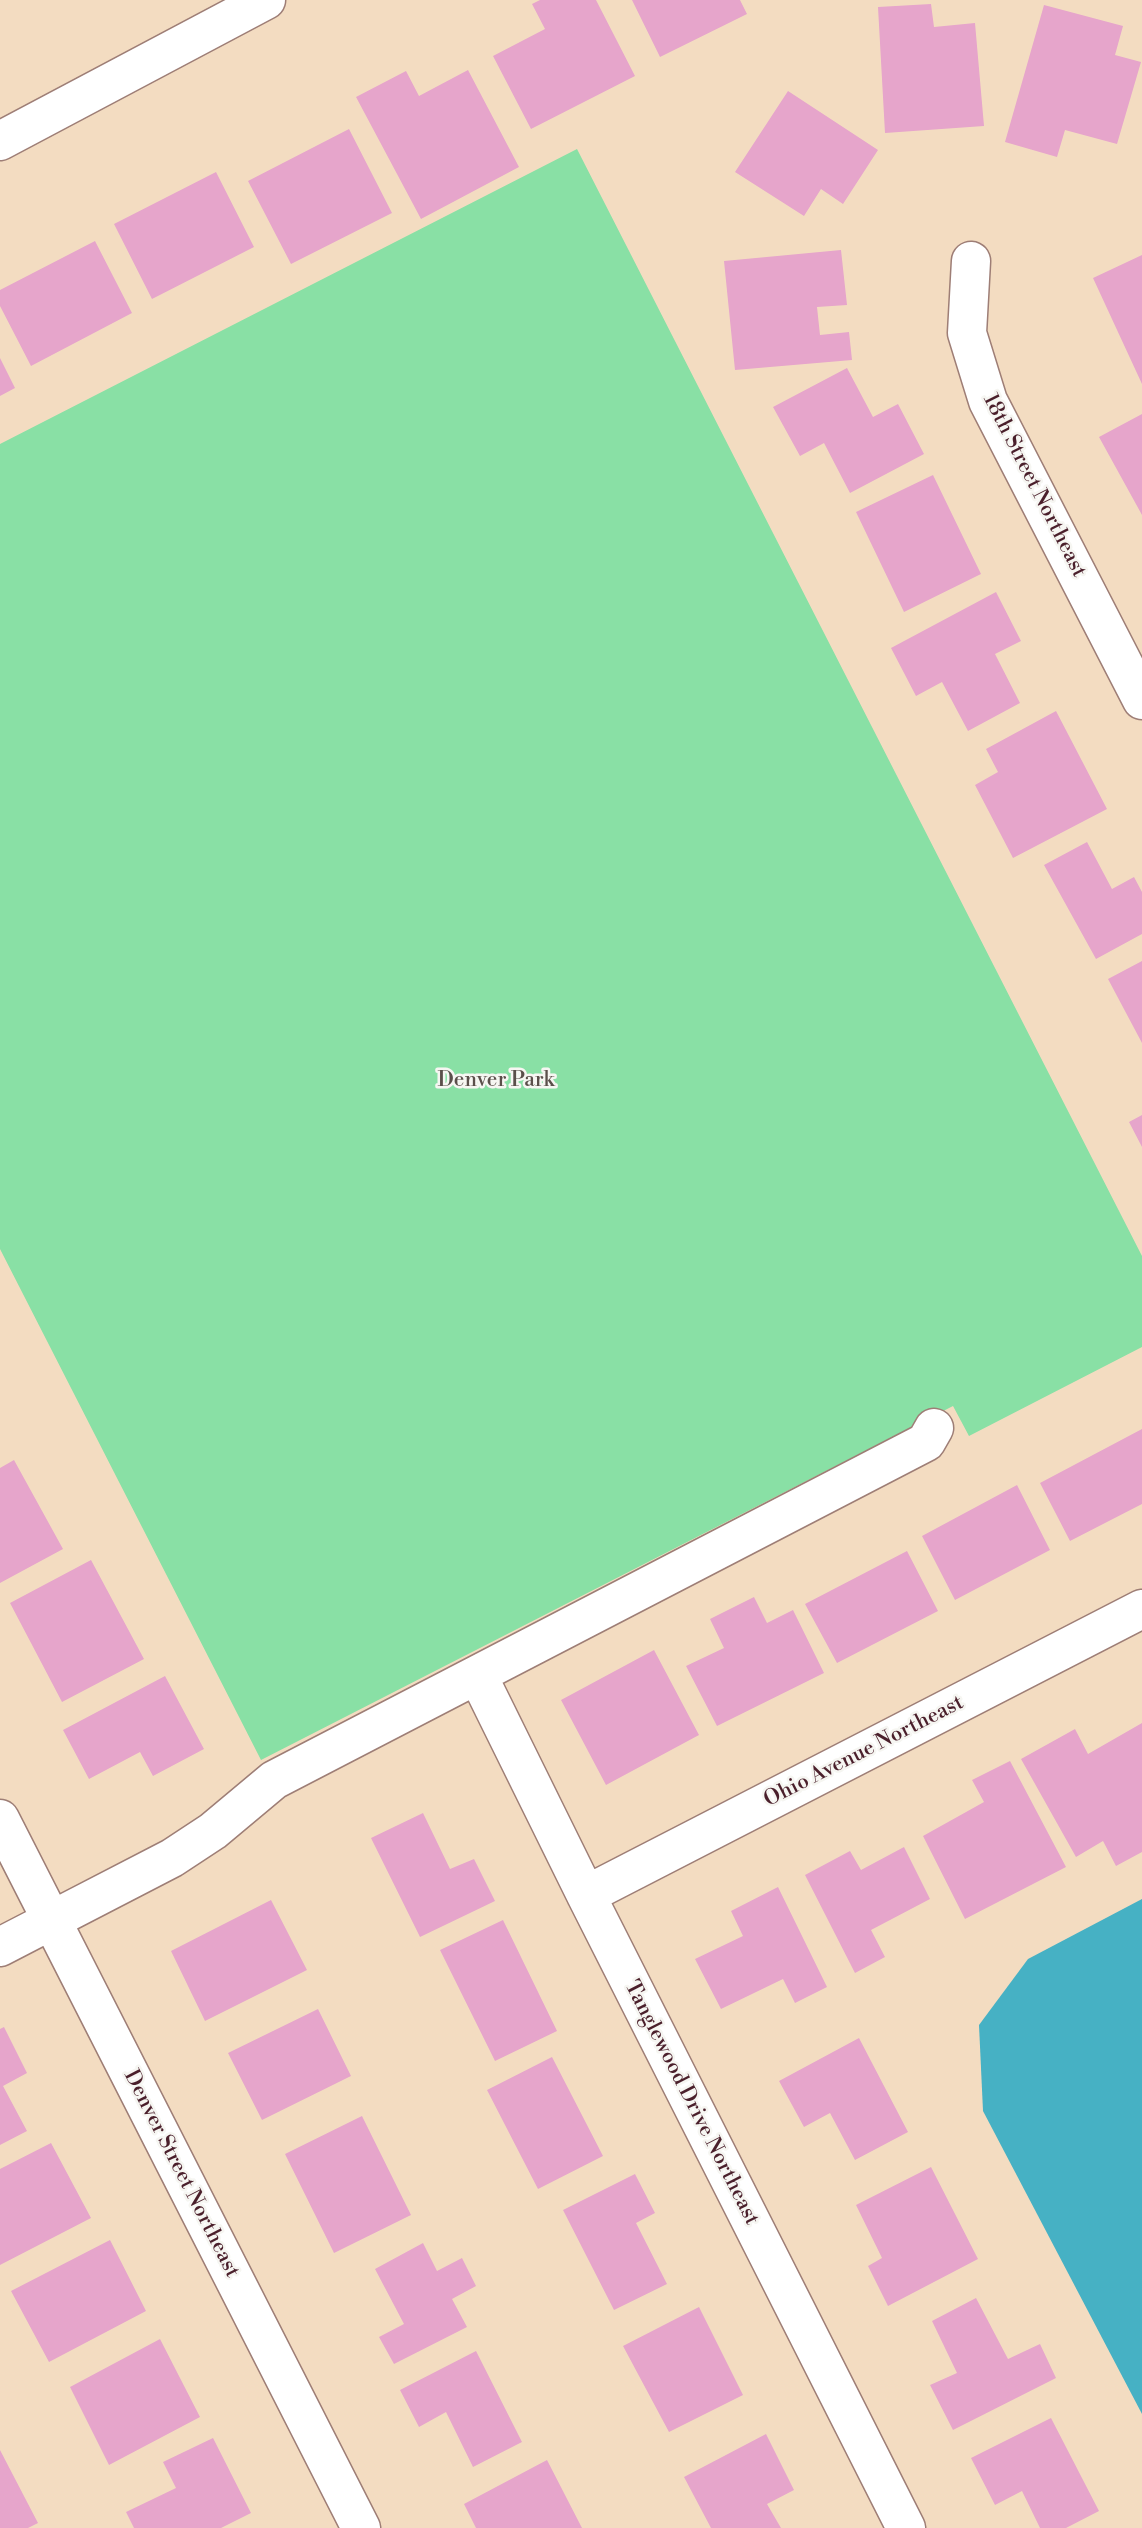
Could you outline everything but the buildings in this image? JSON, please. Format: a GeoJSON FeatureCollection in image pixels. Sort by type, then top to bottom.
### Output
{"type":"FeatureCollection","features":[{"type":"Feature","properties":{"kind":"street"},"geometry":{"type":"LineString","coordinates":[[0,141],[266,0]]}},
{"type":"Feature","properties":{"kind":"street","name":"18th Street Northeast"},"geometry":{"type":"LineString","coordinates":[[971,261],[967,333],[988,401],[1142,699]]}},
{"type":"Feature","properties":{"kind":"street"},"geometry":{"type":"LineString","coordinates":[[0,1947],[172,1858],[213,1831],[274,1780],[926,1442],[934,1427]]}},
{"type":"Feature","properties":{"kind":"street","name":"Ohio Avenue Northeast"},"geometry":{"type":"LineString","coordinates":[[586,1895],[1142,1609]]}},
{"type":"Feature","properties":{"kind":"street","name":"Tanglewood Drive Northeast"},"geometry":{"type":"LineString","coordinates":[[478,1676],[906,2528]]}},
{"type":"Feature","properties":{"kind":"street","name":"Denver Street Northeast"},"geometry":{"type":"LineString","coordinates":[[0,1819],[362,2528]]}},
{"type":"Feature","properties":{"kind":"green space","name":"Denver Park"},"geometry":{"type":"Polygon","coordinates":[[[577,149],[1142,1256],[1142,1347],[969,1436],[953,1406],[261,1760],[0,1249],[0,444],[577,149]]]}},
{"type":"Feature","properties":{"kind":"water"},"geometry":{"type":"Polygon","coordinates":[[[1142,1899],[1142,2414],[983,2111],[979,2025],[1028,1959],[1142,1899]]]}}]}
